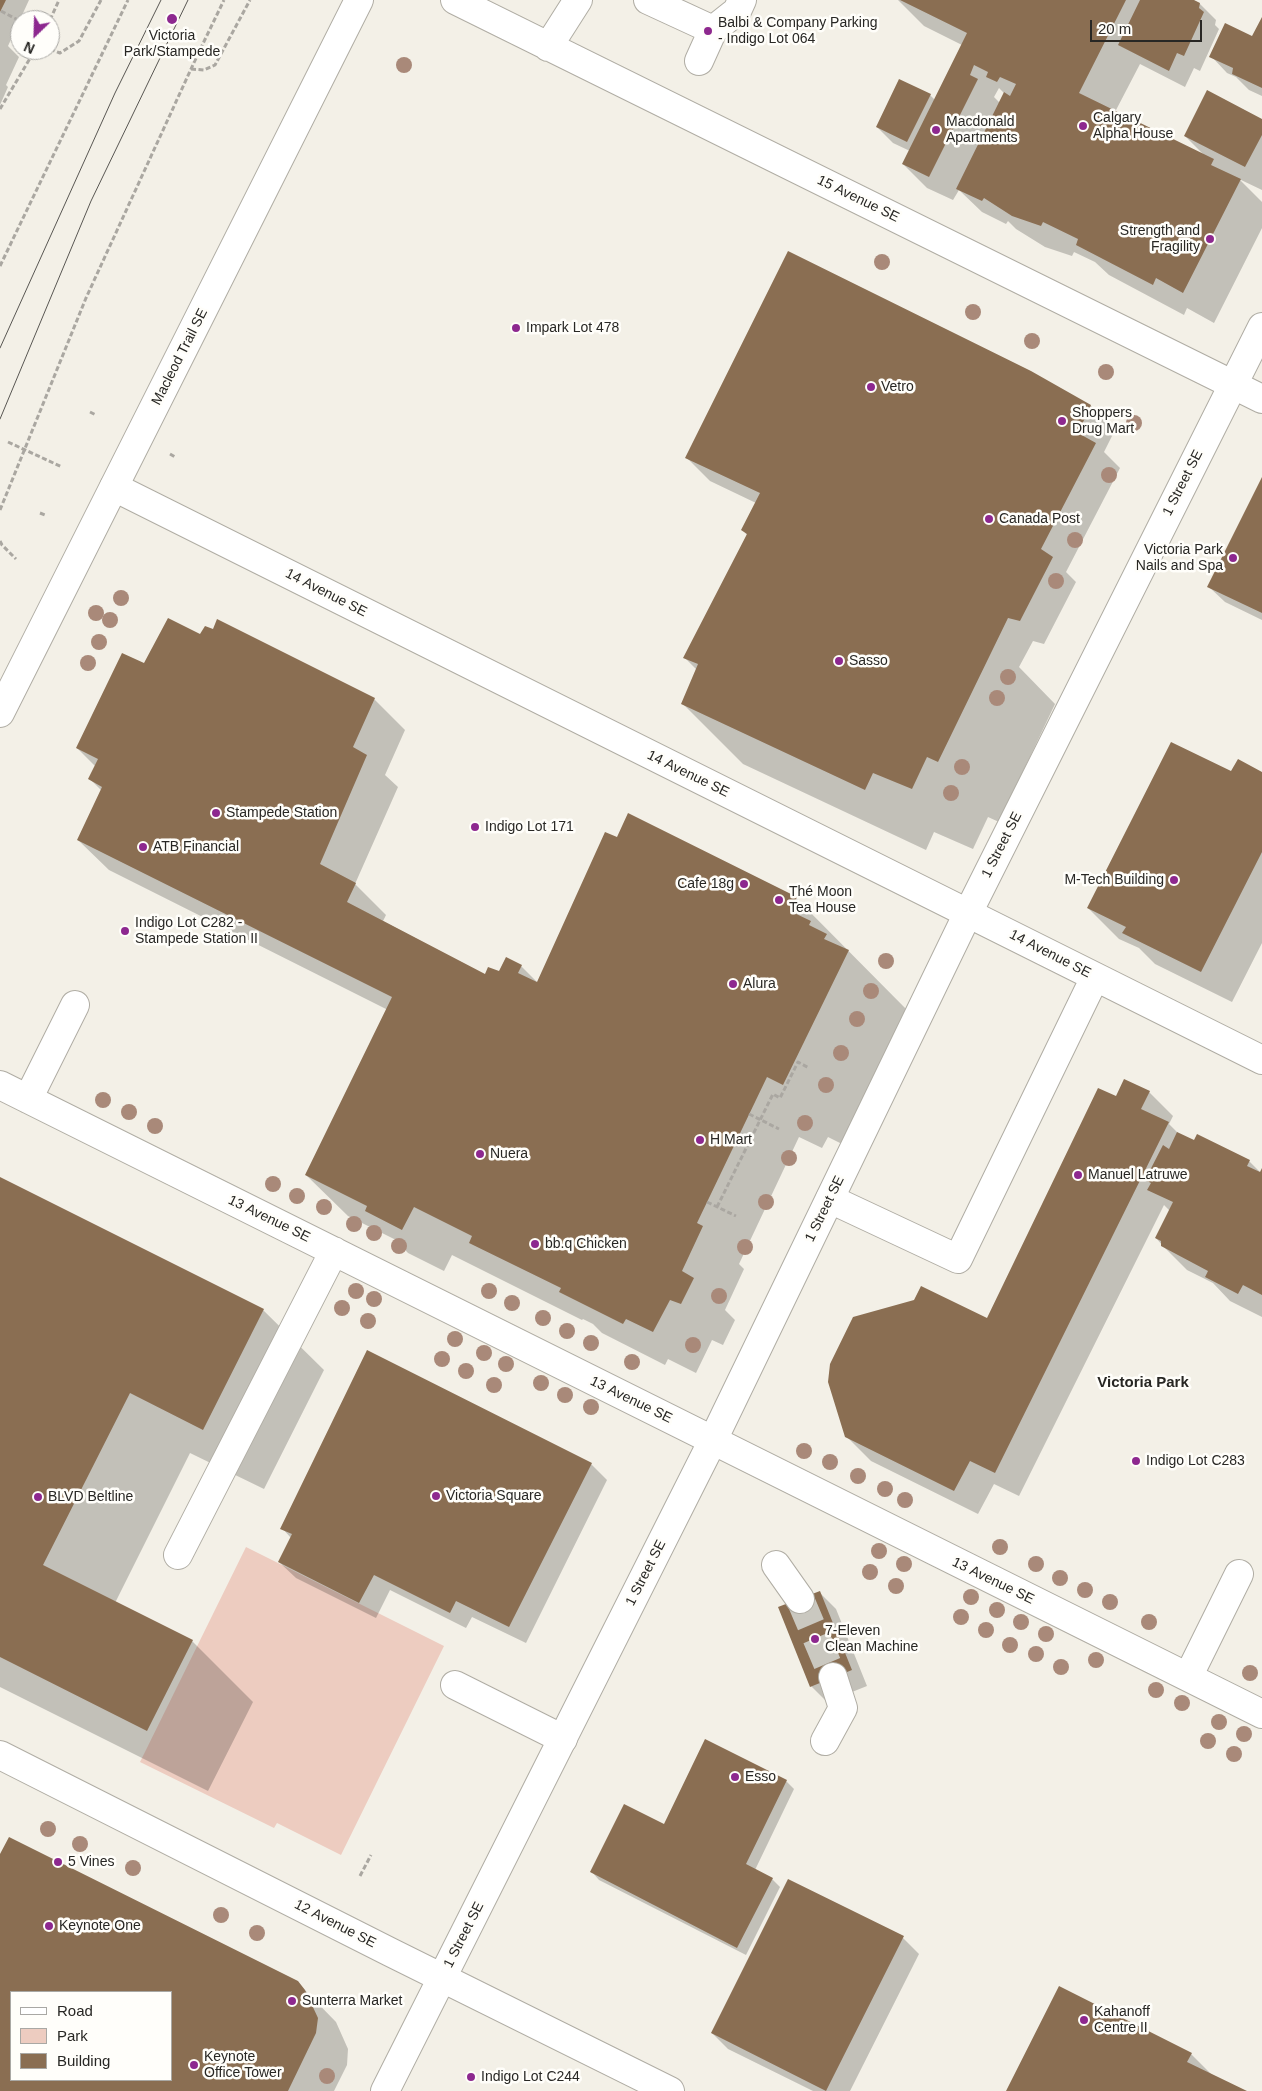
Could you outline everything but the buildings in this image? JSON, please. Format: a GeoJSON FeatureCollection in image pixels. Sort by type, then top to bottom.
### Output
{"type":"FeatureCollection","features":[{"type":"Feature","properties":{"kind":"street","name":"Macleod Trail SE"},"geometry":{"type":"LineString","coordinates":[[0,713],[359,0]]}},
{"type":"Feature","properties":{"kind":"street","name":"15 Avenue SE"},"geometry":{"type":"LineString","coordinates":[[455,0],[1262,399]]}},
{"type":"Feature","properties":{"kind":"street"},"geometry":{"type":"LineString","coordinates":[[548,46],[578,0]]}},
{"type":"Feature","properties":{"kind":"street"},"geometry":{"type":"LineString","coordinates":[[648,0],[713,30]]}},
{"type":"Feature","properties":{"kind":"street"},"geometry":{"type":"LineString","coordinates":[[699,61],[713,30],[737,11],[742,0]]}},
{"type":"Feature","properties":{"kind":"street","name":"1 Street SE"},"geometry":{"type":"LineString","coordinates":[[386,2091],[713,1440],[968,913],[1262,327]]}},
{"type":"Feature","properties":{"kind":"street","name":"14 Avenue SE"},"geometry":{"type":"LineString","coordinates":[[114,487],[1262,1060]]}},
{"type":"Feature","properties":{"kind":"street"},"geometry":{"type":"LineString","coordinates":[[830,1199],[958,1259],[1094,977]]}},
{"type":"Feature","properties":{"kind":"street"},"geometry":{"type":"LineString","coordinates":[[28,1099],[75,1005]]}},
{"type":"Feature","properties":{"kind":"street","name":"13 Avenue SE"},"geometry":{"type":"LineString","coordinates":[[0,1085],[1262,1714]]}},
{"type":"Feature","properties":{"kind":"street"},"geometry":{"type":"LineString","coordinates":[[178,1555],[334,1252]]}},
{"type":"Feature","properties":{"kind":"street"},"geometry":{"type":"LineString","coordinates":[[776,1565],[800,1599]]}},
{"type":"Feature","properties":{"kind":"street"},"geometry":{"type":"LineString","coordinates":[[1188,1677],[1239,1574]]}},
{"type":"Feature","properties":{"kind":"street"},"geometry":{"type":"LineString","coordinates":[[825,1741],[843,1708],[834,1677]]}},
{"type":"Feature","properties":{"kind":"street"},"geometry":{"type":"LineString","coordinates":[[454,1685],[563,1739]]}},
{"type":"Feature","properties":{"kind":"street","name":"12 Avenue SE"},"geometry":{"type":"LineString","coordinates":[[0,1755],[670,2091]]}},
{"type":"Feature","properties":{"kind":"path"},"geometry":{"type":"LineString","coordinates":[[60,53],[79,41],[101,0]]}},
{"type":"Feature","properties":{"kind":"path"},"geometry":{"type":"LineString","coordinates":[[0,266],[128,0]]}},
{"type":"Feature","properties":{"kind":"path"},"geometry":{"type":"LineString","coordinates":[[0,510],[86,298],[224,0]]}},
{"type":"Feature","properties":{"kind":"path"},"geometry":{"type":"LineString","coordinates":[[191,69],[204,70],[215,65],[250,0]]}},
{"type":"Feature","properties":{"kind":"path"},"geometry":{"type":"LineString","coordinates":[[0,109],[29,60]]}},
{"type":"Feature","properties":{"kind":"path"},"geometry":{"type":"LineString","coordinates":[[90,412],[96,415]]}},
{"type":"Feature","properties":{"kind":"path"},"geometry":{"type":"LineString","coordinates":[[8,442],[62,467]]}},
{"type":"Feature","properties":{"kind":"path"},"geometry":{"type":"LineString","coordinates":[[170,454],[175,457]]}},
{"type":"Feature","properties":{"kind":"path"},"geometry":{"type":"LineString","coordinates":[[40,513],[45,515]]}},
{"type":"Feature","properties":{"kind":"path"},"geometry":{"type":"LineString","coordinates":[[0,541],[2,546],[16,559]]}},
{"type":"Feature","properties":{"kind":"path"},"geometry":{"type":"LineString","coordinates":[[717,1207],[773,1094],[780,1098],[798,1062],[809,1068]]}},
{"type":"Feature","properties":{"kind":"path"},"geometry":{"type":"LineString","coordinates":[[749,1114],[779,1129]]}},
{"type":"Feature","properties":{"kind":"path"},"geometry":{"type":"LineString","coordinates":[[707,1202],[736,1216]]}},
{"type":"Feature","properties":{"kind":"path"},"geometry":{"type":"LineString","coordinates":[[360,1876],[370,1855]]}},
{"type":"Feature","properties":{"kind":"green space"},"geometry":{"type":"Polygon","coordinates":[[[246,1547],[444,1646],[341,1855],[277,1823],[274,1828],[140,1762],[246,1547]]]}},
{"type":"Feature","properties":{"kind":"tunnel"},"geometry":{"type":"LineString","coordinates":[[800,1599],[833,1677]]}},
{"type":"Feature","properties":{"kind":"tram line"},"geometry":{"type":"LineString","coordinates":[[0,348],[115,93],[161,0]]}},
{"type":"Feature","properties":{"kind":"tram line"},"geometry":{"type":"LineString","coordinates":[[0,419],[91,201],[188,0]]}},
{"type":"Feature","properties":{"kind":"place","name":"Victoria Park/Stampede"},"geometry":{"type":"Point","coordinates":[172,19]}},
{"type":"Feature","properties":{"kind":"place","name":"Balbi & Company Parking - Indigo Lot 064"},"geometry":{"type":"Point","coordinates":[708,31]}},
{"type":"Feature","properties":{"kind":"place","name":"Calgary Alpha House"},"geometry":{"type":"Point","coordinates":[1083,126]}},
{"type":"Feature","properties":{"kind":"place","name":"Macdonald Apartments"},"geometry":{"type":"Point","coordinates":[936,130]}},
{"type":"Feature","properties":{"kind":"place","name":"Strength and Fragility"},"geometry":{"type":"Point","coordinates":[1210,239]}},
{"type":"Feature","properties":{"kind":"place","name":"Impark Lot 478"},"geometry":{"type":"Point","coordinates":[516,328]}},
{"type":"Feature","properties":{"kind":"place","name":"Vetro"},"geometry":{"type":"Point","coordinates":[871,387]}},
{"type":"Feature","properties":{"kind":"place","name":"Shoppers Drug Mart"},"geometry":{"type":"Point","coordinates":[1062,421]}},
{"type":"Feature","properties":{"kind":"place","name":"Canada Post"},"geometry":{"type":"Point","coordinates":[989,519]}},
{"type":"Feature","properties":{"kind":"place","name":"Victoria Park Nails and Spa"},"geometry":{"type":"Point","coordinates":[1233,558]}},
{"type":"Feature","properties":{"kind":"place","name":"Sasso"},"geometry":{"type":"Point","coordinates":[839,661]}},
{"type":"Feature","properties":{"kind":"place","name":"Stampede Station"},"geometry":{"type":"Point","coordinates":[216,813]}},
{"type":"Feature","properties":{"kind":"place","name":"Indigo Lot 171"},"geometry":{"type":"Point","coordinates":[475,827]}},
{"type":"Feature","properties":{"kind":"place","name":"ATB Financial"},"geometry":{"type":"Point","coordinates":[143,847]}},
{"type":"Feature","properties":{"kind":"place","name":"M-Tech Building"},"geometry":{"type":"Point","coordinates":[1174,880]}},
{"type":"Feature","properties":{"kind":"place","name":"Cafe 18g"},"geometry":{"type":"Point","coordinates":[744,884]}},
{"type":"Feature","properties":{"kind":"place","name":"Thé Moon Tea House"},"geometry":{"type":"Point","coordinates":[779,900]}},
{"type":"Feature","properties":{"kind":"place","name":"Indigo Lot C282 - Stampede Station II"},"geometry":{"type":"Point","coordinates":[125,931]}},
{"type":"Feature","properties":{"kind":"place","name":"Alura"},"geometry":{"type":"Point","coordinates":[733,984]}},
{"type":"Feature","properties":{"kind":"place","name":"H Mart"},"geometry":{"type":"Point","coordinates":[700,1140]}},
{"type":"Feature","properties":{"kind":"place","name":"Nuera"},"geometry":{"type":"Point","coordinates":[480,1154]}},
{"type":"Feature","properties":{"kind":"place","name":"Manuel Latruwe"},"geometry":{"type":"Point","coordinates":[1078,1175]}},
{"type":"Feature","properties":{"kind":"place","name":"bb.q Chicken"},"geometry":{"type":"Point","coordinates":[535,1244]}},
{"type":"Feature","properties":{"kind":"place","name":"Indigo Lot C283"},"geometry":{"type":"Point","coordinates":[1136,1461]}},
{"type":"Feature","properties":{"kind":"place","name":"Victoria Square"},"geometry":{"type":"Point","coordinates":[436,1496]}},
{"type":"Feature","properties":{"kind":"place","name":"BLVD Beltline"},"geometry":{"type":"Point","coordinates":[38,1497]}},
{"type":"Feature","properties":{"kind":"place","name":"7-Eleven Clean Machine"},"geometry":{"type":"Point","coordinates":[815,1639]}},
{"type":"Feature","properties":{"kind":"place","name":"Esso"},"geometry":{"type":"Point","coordinates":[735,1777]}},
{"type":"Feature","properties":{"kind":"place","name":"5 Vines"},"geometry":{"type":"Point","coordinates":[58,1862]}},
{"type":"Feature","properties":{"kind":"place","name":"Keynote One"},"geometry":{"type":"Point","coordinates":[49,1926]}},
{"type":"Feature","properties":{"kind":"place","name":"Sunterra Market"},"geometry":{"type":"Point","coordinates":[292,2001]}},
{"type":"Feature","properties":{"kind":"place","name":"Kahanoff Centre II"},"geometry":{"type":"Point","coordinates":[1084,2020]}},
{"type":"Feature","properties":{"kind":"place","name":"Keynote Office Tower"},"geometry":{"type":"Point","coordinates":[194,2065]}},
{"type":"Feature","properties":{"kind":"place","name":"Indigo Lot C244"},"geometry":{"type":"Point","coordinates":[471,2077]}},
{"type":"Feature","properties":{"kind":"district","name":"Victoria Park"},"geometry":{"type":"Point","coordinates":[1143,1383]}}]}
